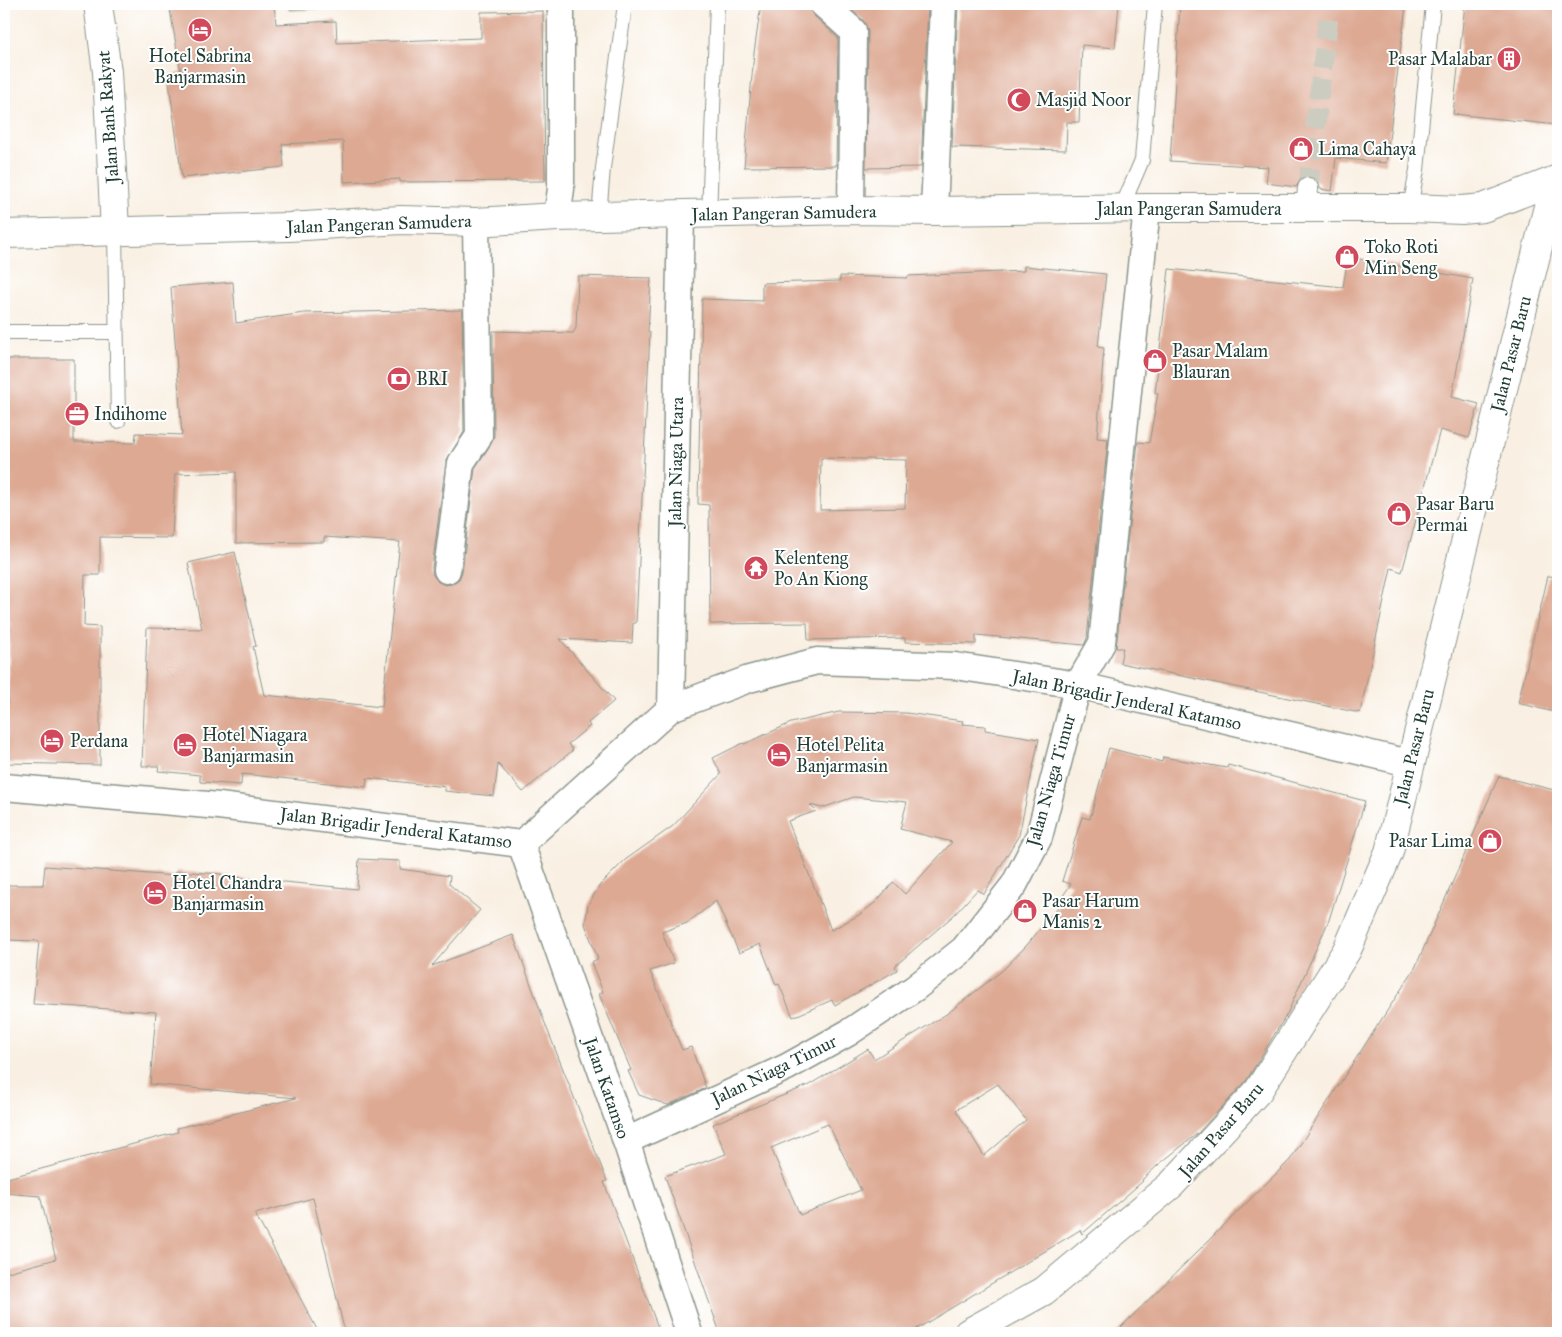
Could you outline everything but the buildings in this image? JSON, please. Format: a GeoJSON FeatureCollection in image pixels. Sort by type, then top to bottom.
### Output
{"type":"FeatureCollection","features":[{"type":"Feature","properties":{"kind":"main road","name":"Jalan Bank Rakyat"},"geometry":{"type":"LineString","coordinates":[[98,4],[107,72],[115,231]]}},
{"type":"Feature","properties":{"kind":"main road","name":"Jalan Pangeran Samudera"},"geometry":{"type":"LineString","coordinates":[[4,234],[289,227],[401,220],[476,222],[557,216],[681,215],[851,210],[934,212],[1134,208],[1307,198],[1410,208],[1462,210],[1483,208],[1556,180]]}},
{"type":"Feature","properties":{"kind":"main road","name":"Jalan Pasar Baru"},"geometry":{"type":"LineString","coordinates":[[968,1333],[1044,1292],[1172,1184],[1258,1091],[1347,950],[1389,852],[1409,763],[1556,180]]}},
{"type":"Feature","properties":{"kind":"street"},"geometry":{"type":"LineString","coordinates":[[557,216],[561,189],[560,4]]}},
{"type":"Feature","properties":{"kind":"street"},"geometry":{"type":"LineString","coordinates":[[823,4],[853,31],[851,210]]}},
{"type":"Feature","properties":{"kind":"street"},"geometry":{"type":"LineString","coordinates":[[934,212],[943,4]]}},
{"type":"Feature","properties":{"kind":"street","name":"Jalan Niaga Timur"},"geometry":{"type":"LineString","coordinates":[[626,1141],[787,1067],[848,1033],[915,988],[964,949],[1014,885],[1039,837],[1078,685],[1102,643],[1134,208]]}},
{"type":"Feature","properties":{"kind":"street","name":"Jalan Niaga Utara"},"geometry":{"type":"LineString","coordinates":[[671,708],[681,215]]}},
{"type":"Feature","properties":{"kind":"street"},"geometry":{"type":"LineString","coordinates":[[447,570],[461,463],[479,436],[476,222]]}},
{"type":"Feature","properties":{"kind":"street","name":"Jalan Brigadir Jenderal Katamso"},"geometry":{"type":"LineString","coordinates":[[4,787],[219,806],[521,844],[671,708],[749,679],[817,661],[955,666],[1078,685],[1409,763]]}},
{"type":"Feature","properties":{"kind":"street","name":"Jalan Katamso"},"geometry":{"type":"LineString","coordinates":[[521,844],[626,1141],[689,1333]]}},
{"type":"Feature","properties":{"kind":"lane"},"geometry":{"type":"LineString","coordinates":[[599,216],[602,168],[625,4]]}},
{"type":"Feature","properties":{"kind":"lane"},"geometry":{"type":"LineString","coordinates":[[709,214],[717,4]]}},
{"type":"Feature","properties":{"kind":"lane"},"geometry":{"type":"LineString","coordinates":[[1134,208],[1142,160],[1155,4]]}},
{"type":"Feature","properties":{"kind":"lane"},"geometry":{"type":"LineString","coordinates":[[1410,208],[1417,170],[1434,4]]}},
{"type":"Feature","properties":{"kind":"lane"},"geometry":{"type":"LineString","coordinates":[[115,231],[118,421]]}},
{"type":"Feature","properties":{"kind":"lane"},"geometry":{"type":"LineString","coordinates":[[10,332],[116,332]]}},
{"type":"Feature","properties":{"kind":"green space"},"geometry":{"type":"Polygon","coordinates":[[[289,4],[406,4],[289,10],[289,4]]]}},
{"type":"Feature","properties":{"kind":"tunnel"},"geometry":{"type":"LineString","coordinates":[[1308,188],[1330,4]]}},
{"type":"Feature","properties":{"kind":"place","name":"Hotel Sabrina Banjarmasin"},"geometry":{"type":"Point","coordinates":[200,30]}},
{"type":"Feature","properties":{"kind":"place","name":"Pasar Malabar"},"geometry":{"type":"Point","coordinates":[1509,59]}},
{"type":"Feature","properties":{"kind":"place","name":"Masjid Noor"},"geometry":{"type":"Point","coordinates":[1019,100]}},
{"type":"Feature","properties":{"kind":"place","name":"Lima Cahaya"},"geometry":{"type":"Point","coordinates":[1301,149]}},
{"type":"Feature","properties":{"kind":"place","name":"Toko Roti Min Seng"},"geometry":{"type":"Point","coordinates":[1347,257]}},
{"type":"Feature","properties":{"kind":"place","name":"Pasar Malam Blauran"},"geometry":{"type":"Point","coordinates":[1155,361]}},
{"type":"Feature","properties":{"kind":"place","name":"BRI"},"geometry":{"type":"Point","coordinates":[399,379]}},
{"type":"Feature","properties":{"kind":"place","name":"Indihome"},"geometry":{"type":"Point","coordinates":[77,414]}},
{"type":"Feature","properties":{"kind":"place","name":"Pasar Baru Permai"},"geometry":{"type":"Point","coordinates":[1399,514]}},
{"type":"Feature","properties":{"kind":"place","name":"Kelenteng Po An Kiong"},"geometry":{"type":"Point","coordinates":[756,568]}},
{"type":"Feature","properties":{"kind":"place","name":"Perdana"},"geometry":{"type":"Point","coordinates":[52,741]}},
{"type":"Feature","properties":{"kind":"place","name":"Hotel Niagara Banjarmasin"},"geometry":{"type":"Point","coordinates":[185,745]}},
{"type":"Feature","properties":{"kind":"place","name":"Hotel Pelita Banjarmasin"},"geometry":{"type":"Point","coordinates":[779,755]}},
{"type":"Feature","properties":{"kind":"place","name":"Pasar Lima"},"geometry":{"type":"Point","coordinates":[1490,841]}},
{"type":"Feature","properties":{"kind":"place","name":"Hotel Chandra Banjarmasin"},"geometry":{"type":"Point","coordinates":[155,893]}},
{"type":"Feature","properties":{"kind":"place","name":"Pasar Harum Manis 2"},"geometry":{"type":"Point","coordinates":[1025,911]}}]}
